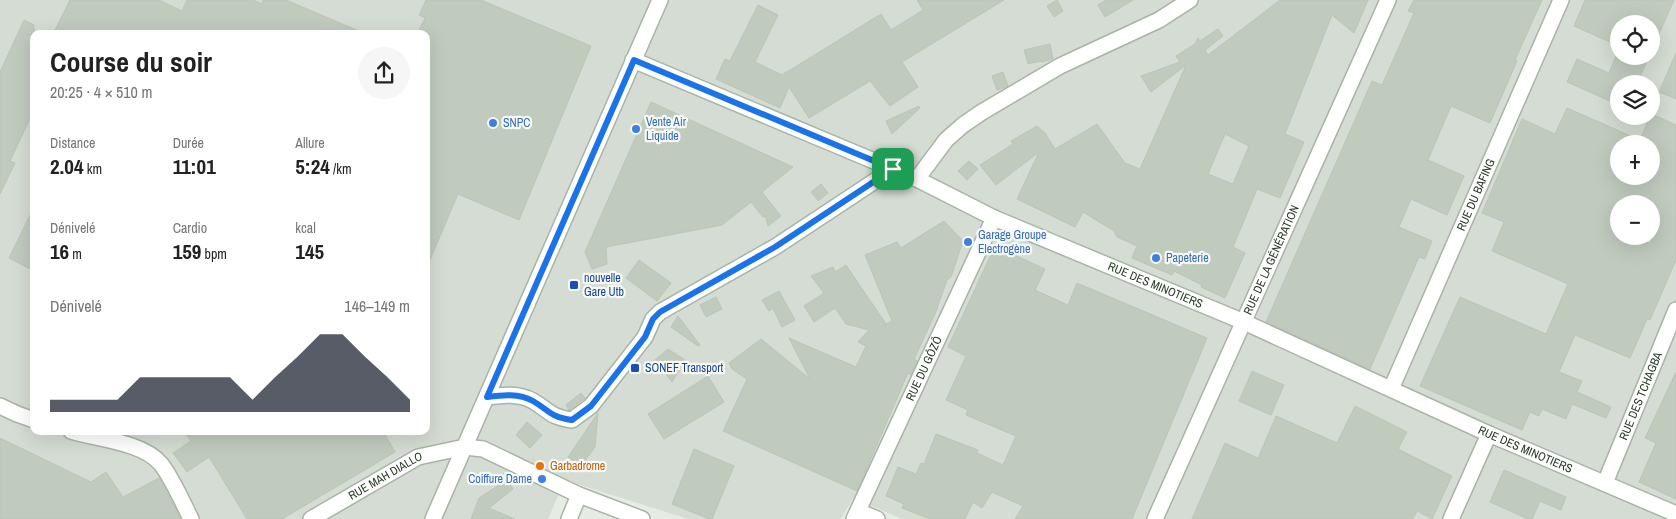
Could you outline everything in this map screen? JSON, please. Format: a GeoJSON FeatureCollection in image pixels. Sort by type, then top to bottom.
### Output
{"type":"FeatureCollection","features":[{"type":"Feature","properties":{"kind":"street"},"geometry":{"type":"LineString","coordinates":[[433,519],[660,0]]}},
{"type":"Feature","properties":{"kind":"street"},"geometry":{"type":"LineString","coordinates":[[917,180],[946,140],[962,125],[1060,66],[1159,20],[1190,0]]}},
{"type":"Feature","properties":{"kind":"street","name":"RUE DE LA GÉNÉRATION"},"geometry":{"type":"LineString","coordinates":[[1155,519],[1388,0]]}},
{"type":"Feature","properties":{"kind":"street","name":"RUE DU BAFING"},"geometry":{"type":"LineString","coordinates":[[1391,389],[1561,0]]}},
{"type":"Feature","properties":{"kind":"street","name":"RUE DES MINOTIERS"},"geometry":{"type":"LineString","coordinates":[[634,60],[893,169],[994,218],[1244,322],[1489,434],[1676,514]]}},
{"type":"Feature","properties":{"kind":"street"},"geometry":{"type":"LineString","coordinates":[[487,397],[508,394],[532,401],[548,413],[560,418],[572,420],[591,406],[645,337],[653,319],[660,312],[775,247],[893,169]]}},
{"type":"Feature","properties":{"kind":"street","name":"RUE DU GÔZÔ"},"geometry":{"type":"LineString","coordinates":[[856,515],[994,218]]}},
{"type":"Feature","properties":{"kind":"street","name":"RUE DES TCHAGBA"},"geometry":{"type":"LineString","coordinates":[[1605,483],[1676,310]]}},
{"type":"Feature","properties":{"kind":"street"},"geometry":{"type":"LineString","coordinates":[[0,406],[30,419]]}},
{"type":"Feature","properties":{"kind":"street"},"geometry":{"type":"LineString","coordinates":[[1451,519],[1489,434]]}},
{"type":"Feature","properties":{"kind":"street"},"geometry":{"type":"LineString","coordinates":[[87,435],[119,443],[150,454],[161,464],[191,519]]}},
{"type":"Feature","properties":{"kind":"street"},"geometry":{"type":"LineString","coordinates":[[465,447],[483,450],[579,495],[642,519]]}},
{"type":"Feature","properties":{"kind":"street","name":"RUE MAH DIALLO"},"geometry":{"type":"LineString","coordinates":[[311,519],[418,457],[465,447]]}},
{"type":"Feature","properties":{"kind":"street"},"geometry":{"type":"LineString","coordinates":[[568,519],[579,495]]}},
{"type":"Feature","properties":{"kind":"street"},"geometry":{"type":"LineString","coordinates":[[856,515],[877,519]]}},
{"type":"Feature","properties":{"kind":"shaded area"},"geometry":{"type":"Polygon","coordinates":[[[0,0],[1676,0],[1676,519],[902,519],[853,498],[841,519],[688,519],[574,483],[558,496],[548,519],[0,519],[0,0]]]}},
{"type":"Feature","properties":{"kind":"building"},"geometry":{"type":"Polygon","coordinates":[[[70,0],[159,0],[182,11],[187,0],[253,0],[262,4],[263,0],[286,0],[357,30],[55,30],[70,0]]]}},
{"type":"Feature","properties":{"kind":"building"},"geometry":{"type":"Polygon","coordinates":[[[426,0],[481,0],[591,46],[519,220],[458,194],[430,260],[430,30],[419,30],[425,18],[419,15],[426,0]]]}},
{"type":"Feature","properties":{"kind":"building"},"geometry":{"type":"Polygon","coordinates":[[[917,0],[1004,0],[902,62],[918,87],[890,106],[870,81],[809,118],[789,87],[780,108],[716,79],[725,59],[730,61],[758,5],[778,15],[755,62],[782,75],[881,14],[891,30],[923,10],[917,0]]]}},
{"type":"Feature","properties":{"kind":"building"},"geometry":{"type":"Polygon","coordinates":[[[1057,0],[1063,11],[1054,17],[1047,6],[1057,0]]]}},
{"type":"Feature","properties":{"kind":"building"},"geometry":{"type":"Polygon","coordinates":[[[1106,0],[1133,0],[1105,17],[1098,5],[1106,0]]]}},
{"type":"Feature","properties":{"kind":"building"},"geometry":{"type":"Polygon","coordinates":[[[1280,0],[1368,0],[1354,33],[1332,15],[1285,134],[1304,142],[1280,198],[1257,189],[1233,247],[1245,253],[1225,298],[1201,287],[1202,285],[1174,271],[1172,275],[1132,258],[1137,246],[1117,237],[1114,231],[1083,212],[1075,227],[1017,199],[1039,152],[996,185],[980,165],[1013,144],[1011,141],[1037,126],[1045,133],[1055,149],[1097,124],[1125,163],[1140,169],[1186,65],[1151,92],[1141,76],[1180,62],[1176,56],[1195,44],[1198,38],[1200,41],[1218,29],[1223,36],[1205,50],[1208,55],[1280,0]],[[1225,134],[1208,174],[1233,184],[1249,146],[1225,134]]]}},
{"type":"Feature","properties":{"kind":"building"},"geometry":{"type":"Polygon","coordinates":[[[1414,0],[1542,0],[1515,60],[1517,61],[1490,123],[1451,106],[1428,160],[1464,176],[1447,215],[1411,199],[1399,227],[1432,241],[1425,259],[1419,257],[1370,369],[1266,322],[1372,81],[1382,85],[1414,13],[1408,11],[1414,0]]]}},
{"type":"Feature","properties":{"kind":"building"},"geometry":{"type":"Polygon","coordinates":[[[1585,0],[1674,0],[1660,32],[1660,15],[1610,15],[1610,42],[1574,26],[1585,0]]]}},
{"type":"Feature","properties":{"kind":"building"},"geometry":{"type":"Polygon","coordinates":[[[24,20],[34,25],[34,30],[30,30],[30,118],[10,161],[15,163],[0,194],[0,72],[24,20]]]}},
{"type":"Feature","properties":{"kind":"building"},"geometry":{"type":"Polygon","coordinates":[[[1050,44],[1053,59],[1028,64],[1024,50],[1050,44]]]}},
{"type":"Feature","properties":{"kind":"building"},"geometry":{"type":"Polygon","coordinates":[[[1676,53],[1676,99],[1660,92],[1676,53]]]}},
{"type":"Feature","properties":{"kind":"building"},"geometry":{"type":"Polygon","coordinates":[[[1577,59],[1609,73],[1612,65],[1645,65],[1641,75],[1610,75],[1610,101],[1567,82],[1577,59]]]}},
{"type":"Feature","properties":{"kind":"building"},"geometry":{"type":"Polygon","coordinates":[[[1003,72],[1008,86],[997,90],[992,76],[1003,72]]]}},
{"type":"Feature","properties":{"kind":"building"},"geometry":{"type":"Polygon","coordinates":[[[651,102],[793,167],[762,192],[781,216],[768,226],[766,217],[763,217],[751,202],[722,225],[606,247],[607,264],[592,269],[585,252],[651,102]]]}},
{"type":"Feature","properties":{"kind":"building"},"geometry":{"type":"Polygon","coordinates":[[[919,106],[920,108],[892,134],[886,121],[919,106]]]}},
{"type":"Feature","properties":{"kind":"building"},"geometry":{"type":"Polygon","coordinates":[[[1567,108],[1629,135],[1610,135],[1610,185],[1660,185],[1660,135],[1642,135],[1646,125],[1660,125],[1660,118],[1676,125],[1676,260],[1650,320],[1647,319],[1630,358],[1575,335],[1559,372],[1582,381],[1577,392],[1611,407],[1606,418],[1572,404],[1566,419],[1542,409],[1539,416],[1530,412],[1522,430],[1420,386],[1460,297],[1546,334],[1568,284],[1492,251],[1504,222],[1482,213],[1522,119],[1555,134],[1567,108]]]}},
{"type":"Feature","properties":{"kind":"building"},"geometry":{"type":"Polygon","coordinates":[[[969,161],[978,169],[967,180],[958,171],[969,161]]]}},
{"type":"Feature","properties":{"kind":"building"},"geometry":{"type":"Polygon","coordinates":[[[821,184],[828,193],[818,201],[811,192],[821,184]]]}},
{"type":"Feature","properties":{"kind":"building"},"geometry":{"type":"Polygon","coordinates":[[[30,215],[30,269],[9,258],[30,215]]]}},
{"type":"Feature","properties":{"kind":"building"},"geometry":{"type":"Polygon","coordinates":[[[944,221],[963,241],[951,277],[947,280],[935,314],[914,359],[917,361],[911,375],[908,373],[857,491],[723,431],[747,379],[732,369],[729,363],[761,339],[810,379],[789,338],[856,367],[866,346],[858,342],[869,330],[846,324],[835,308],[814,322],[804,306],[824,293],[811,276],[833,267],[835,272],[846,265],[886,324],[892,321],[865,255],[897,242],[901,248],[944,221]]]}},
{"type":"Feature","properties":{"kind":"building"},"geometry":{"type":"Polygon","coordinates":[[[995,246],[1045,269],[1035,290],[1068,305],[1077,283],[1207,338],[1132,519],[1015,519],[1023,506],[992,492],[982,508],[973,502],[965,519],[930,519],[902,508],[904,504],[886,496],[898,467],[916,474],[921,463],[924,464],[936,434],[978,450],[977,453],[1003,465],[1016,436],[966,415],[968,410],[946,400],[966,356],[948,347],[995,246]]]}},
{"type":"Feature","properties":{"kind":"building"},"geometry":{"type":"Polygon","coordinates":[[[639,260],[671,283],[657,301],[626,278],[639,260]]]}},
{"type":"Feature","properties":{"kind":"building"},"geometry":{"type":"Polygon","coordinates":[[[779,291],[795,320],[782,327],[773,308],[769,311],[762,300],[779,291]]]}},
{"type":"Feature","properties":{"kind":"building"},"geometry":{"type":"Polygon","coordinates":[[[716,297],[722,309],[706,317],[700,305],[716,297]]]}},
{"type":"Feature","properties":{"kind":"building"},"geometry":{"type":"Polygon","coordinates":[[[678,316],[700,345],[698,346],[671,327],[678,316]]]}},
{"type":"Feature","properties":{"kind":"building"},"geometry":{"type":"Polygon","coordinates":[[[668,349],[685,360],[672,382],[655,360],[668,349]]]}},
{"type":"Feature","properties":{"kind":"building"},"geometry":{"type":"Polygon","coordinates":[[[1252,371],[1284,385],[1271,415],[1239,401],[1252,371]]]}},
{"type":"Feature","properties":{"kind":"building"},"geometry":{"type":"Polygon","coordinates":[[[1676,372],[1676,499],[1639,482],[1656,443],[1645,438],[1676,372]]]}},
{"type":"Feature","properties":{"kind":"building"},"geometry":{"type":"Polygon","coordinates":[[[708,376],[724,402],[664,439],[648,414],[708,376]]]}},
{"type":"Feature","properties":{"kind":"building"},"geometry":{"type":"Polygon","coordinates":[[[581,393],[585,398],[569,410],[566,405],[581,393]]]}},
{"type":"Feature","properties":{"kind":"building"},"geometry":{"type":"Polygon","coordinates":[[[1355,406],[1407,432],[1398,449],[1452,476],[1432,519],[1417,511],[1413,519],[1192,519],[1225,443],[1258,458],[1276,416],[1337,443],[1355,406]]]}},
{"type":"Feature","properties":{"kind":"building"},"geometry":{"type":"Polygon","coordinates":[[[598,413],[595,447],[581,466],[568,457],[598,413]]]}},
{"type":"Feature","properties":{"kind":"building"},"geometry":{"type":"Polygon","coordinates":[[[527,422],[542,435],[530,448],[516,435],[527,422]]]}},
{"type":"Feature","properties":{"kind":"building"},"geometry":{"type":"Polygon","coordinates":[[[187,435],[385,435],[395,452],[282,519],[247,519],[209,457],[187,472],[173,453],[191,441],[187,435]]]}},
{"type":"Feature","properties":{"kind":"building"},"geometry":{"type":"Polygon","coordinates":[[[0,438],[91,482],[106,472],[123,497],[159,478],[181,519],[0,519],[0,438]]]}},
{"type":"Feature","properties":{"kind":"building"},"geometry":{"type":"Polygon","coordinates":[[[694,449],[734,466],[712,519],[672,504],[694,449]]]}},
{"type":"Feature","properties":{"kind":"building"},"geometry":{"type":"Polygon","coordinates":[[[1504,470],[1566,497],[1561,510],[1540,501],[1532,519],[1528,519],[1490,502],[1504,470]]]}},
{"type":"Feature","properties":{"kind":"building"},"geometry":{"type":"Polygon","coordinates":[[[507,480],[513,489],[489,508],[515,519],[471,519],[479,498],[507,480]]]}},
{"type":"Feature","properties":{"kind":"place","name":"SNPC"},"geometry":{"type":"Point","coordinates":[493,123]}},
{"type":"Feature","properties":{"kind":"place","name":"Vente Air Liquide"},"geometry":{"type":"Point","coordinates":[636,129]}},
{"type":"Feature","properties":{"kind":"place","name":"Garage Groupe Electrogène"},"geometry":{"type":"Point","coordinates":[968,242]}},
{"type":"Feature","properties":{"kind":"place","name":"Papeterie"},"geometry":{"type":"Point","coordinates":[1156,258]}},
{"type":"Feature","properties":{"kind":"place","name":"nouvelle Gare Utb"},"geometry":{"type":"Point","coordinates":[574,285]}},
{"type":"Feature","properties":{"kind":"place","name":"SONEF Transport"},"geometry":{"type":"Point","coordinates":[635,368]}},
{"type":"Feature","properties":{"kind":"place","name":"Garbadrome"},"geometry":{"type":"Point","coordinates":[540,466]}},
{"type":"Feature","properties":{"kind":"place","name":"Coiffure Dame"},"geometry":{"type":"Point","coordinates":[542,479]}},
{"type":"Feature","properties":{"kind":"route"},"geometry":{"type":"LineString","coordinates":[[634,60],[893,169],[775,247],[660,312],[653,319],[645,337],[591,406],[572,420],[560,418],[548,413],[532,401],[508,394],[487,397],[634,60]]}}]}
